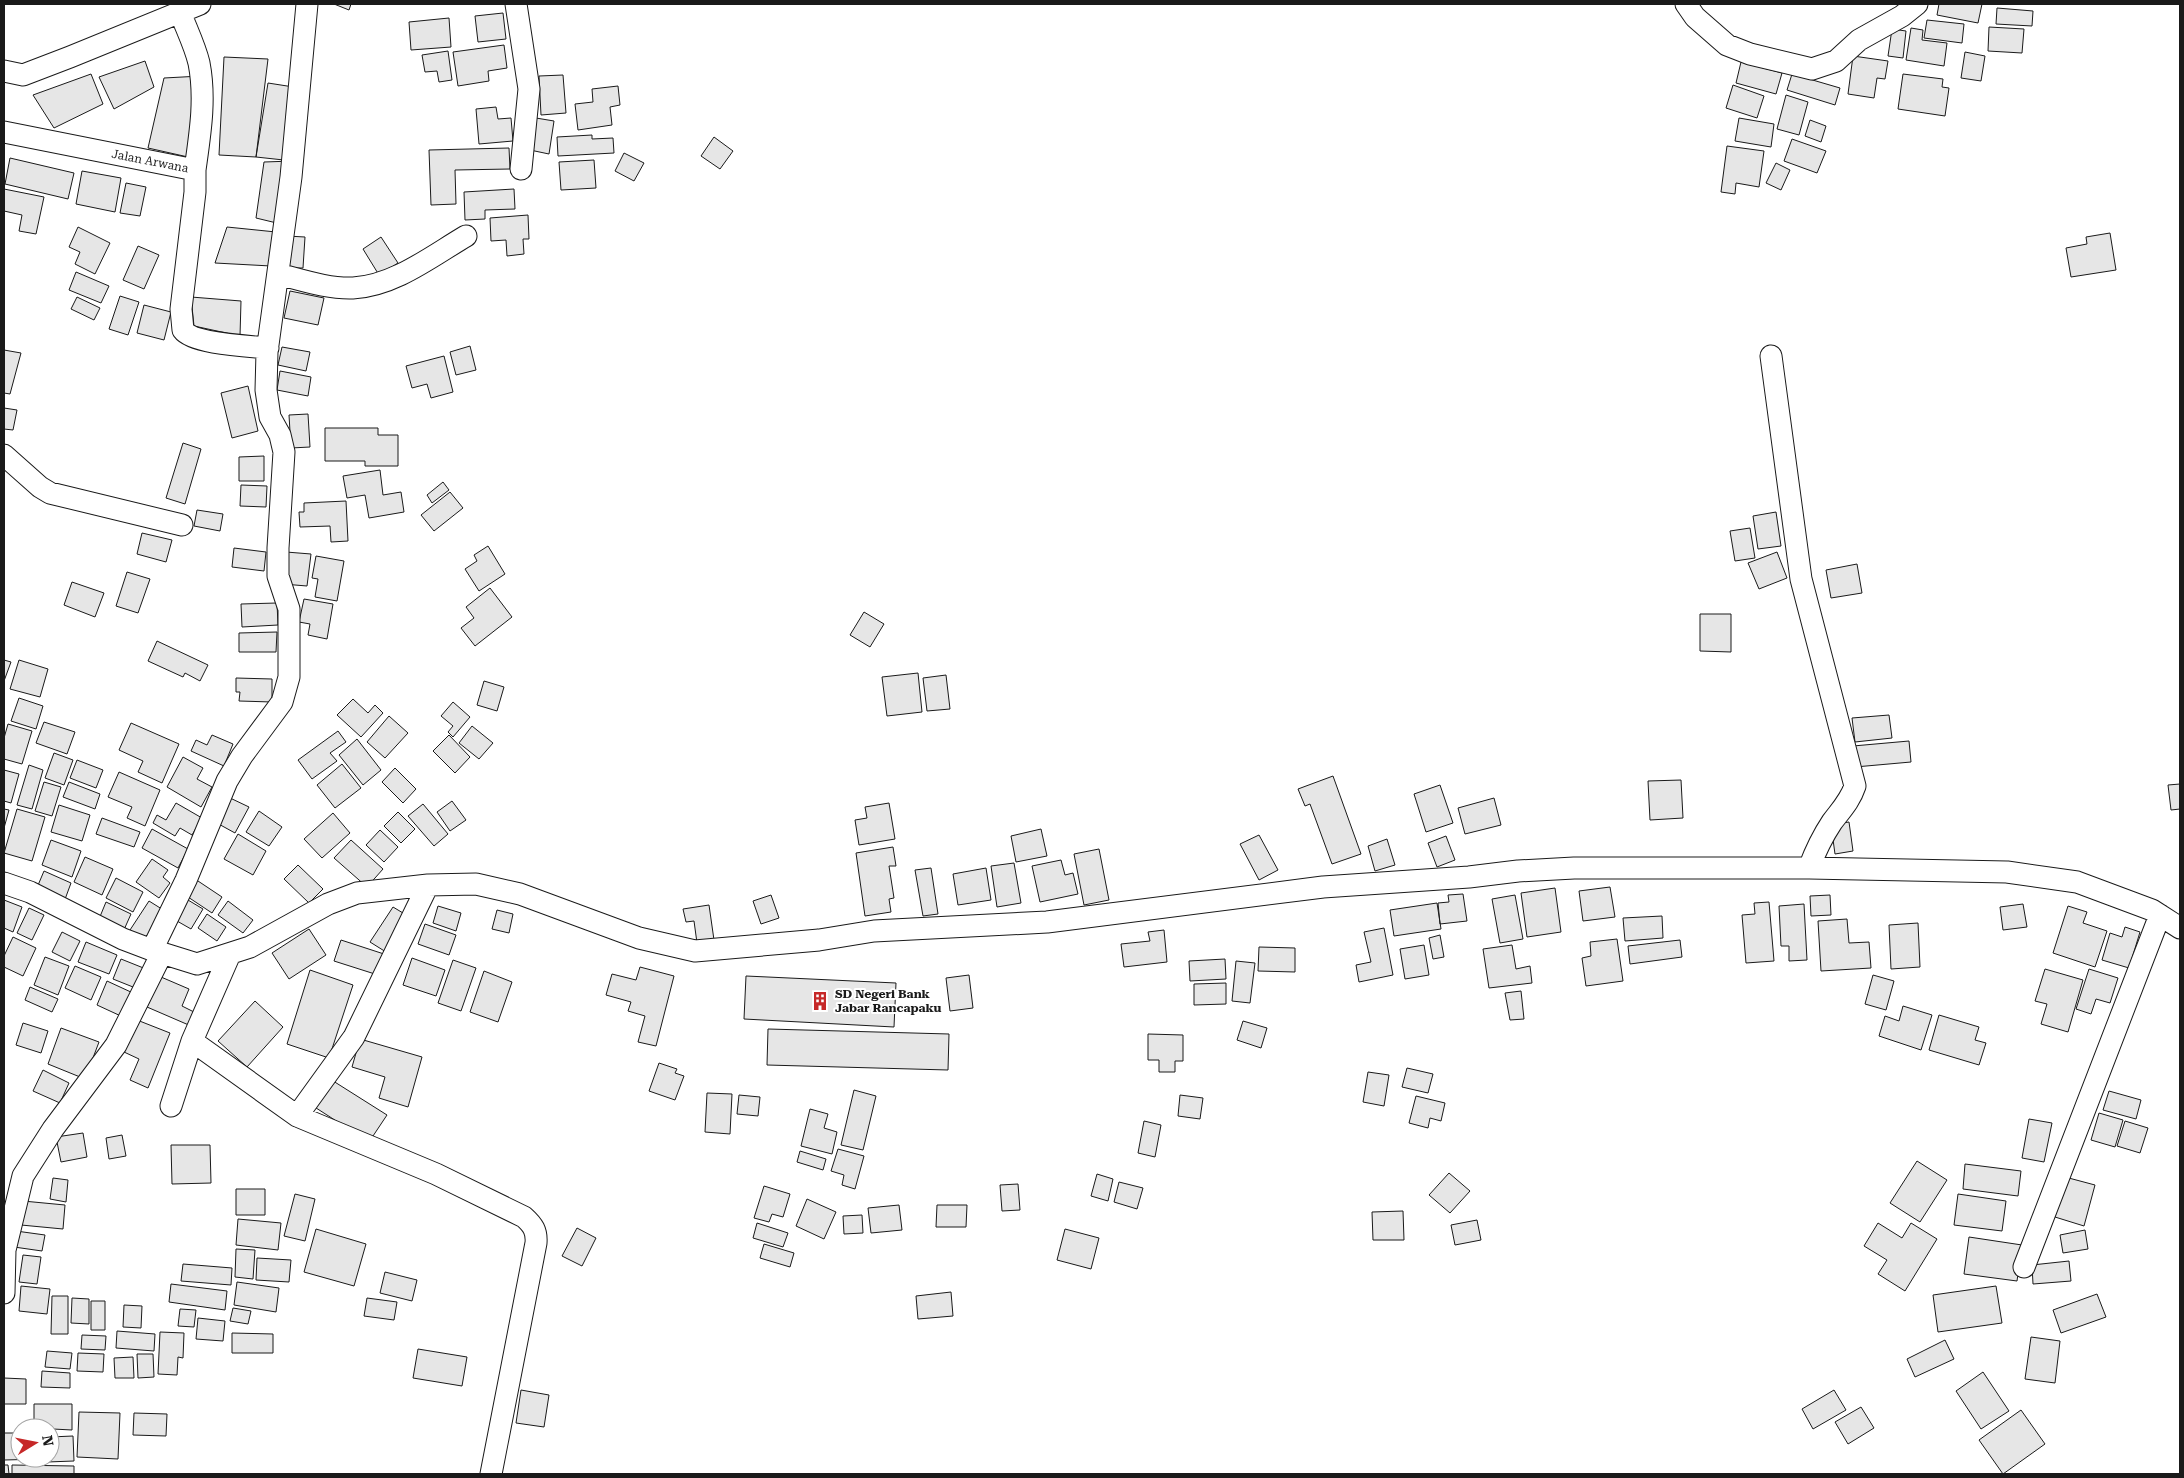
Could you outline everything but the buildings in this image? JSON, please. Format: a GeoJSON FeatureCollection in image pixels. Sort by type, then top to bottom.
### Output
{"type":"FeatureCollection","features":[{"type":"Feature","properties":{"kind":"street"},"geometry":{"type":"LineString","coordinates":[[4,71],[23,74],[200,4]]}},
{"type":"Feature","properties":{"kind":"street"},"geometry":{"type":"LineString","coordinates":[[4,1293],[5,1250],[23,1176],[53,1130],[116,1045],[157,952],[227,781],[242,756],[282,702],[289,677],[289,609],[278,576],[284,452],[280,435],[270,417],[266,390],[268,348],[291,177],[307,4]]}},
{"type":"Feature","properties":{"kind":"street"},"geometry":{"type":"LineString","coordinates":[[516,4],[529,89],[521,169]]}},
{"type":"Feature","properties":{"kind":"street"},"geometry":{"type":"LineString","coordinates":[[1686,4],[1695,17],[1727,45],[1750,54],[1812,69],[1826,66],[1836,61],[1859,40],[1902,16],[1917,4]]}},
{"type":"Feature","properties":{"kind":"street","name":"Jalan Arwana"},"geometry":{"type":"LineString","coordinates":[[4,132],[195,170],[201,128],[202,88],[198,61],[180,12]]}},
{"type":"Feature","properties":{"kind":"street"},"geometry":{"type":"LineString","coordinates":[[195,170],[195,192],[182,309],[183,330],[190,336],[268,348]]}},
{"type":"Feature","properties":{"kind":"street"},"geometry":{"type":"LineString","coordinates":[[278,274],[331,286],[352,288],[375,284],[398,275],[466,236]]}},
{"type":"Feature","properties":{"kind":"street"},"geometry":{"type":"LineString","coordinates":[[1771,356],[1801,579],[1855,786],[1851,800],[1832,822],[1819,843],[1809,868]]}},
{"type":"Feature","properties":{"kind":"street"},"geometry":{"type":"LineString","coordinates":[[4,455],[40,487],[50,493],[182,525]]}},
{"type":"Feature","properties":{"kind":"street"},"geometry":{"type":"LineString","coordinates":[[4,883],[30,892],[123,939],[197,964],[230,954],[273,935],[328,904],[357,893],[428,885],[476,884],[520,894],[639,938],[695,951],[819,940],[874,931],[1048,922],[1323,886],[1574,868],[1969,870],[2041,877],[2077,882],[2152,910],[2180,928]]}},
{"type":"Feature","properties":{"kind":"street"},"geometry":{"type":"LineString","coordinates":[[296,1116],[354,1037],[428,885]]}},
{"type":"Feature","properties":{"kind":"street"},"geometry":{"type":"LineString","coordinates":[[2024,1267],[2160,915]]}},
{"type":"Feature","properties":{"kind":"street"},"geometry":{"type":"LineString","coordinates":[[171,1106],[192,1041],[230,954]]}},
{"type":"Feature","properties":{"kind":"street"},"geometry":{"type":"LineString","coordinates":[[192,1041],[296,1116],[445,1178],[524,1217],[536,1231],[536,1243],[491,1474]]}},
{"type":"Feature","properties":{"kind":"place","name":"SD Negeri Bank Jabar Rancapaku"},"geometry":{"type":"Point","coordinates":[820,1001]}}]}
